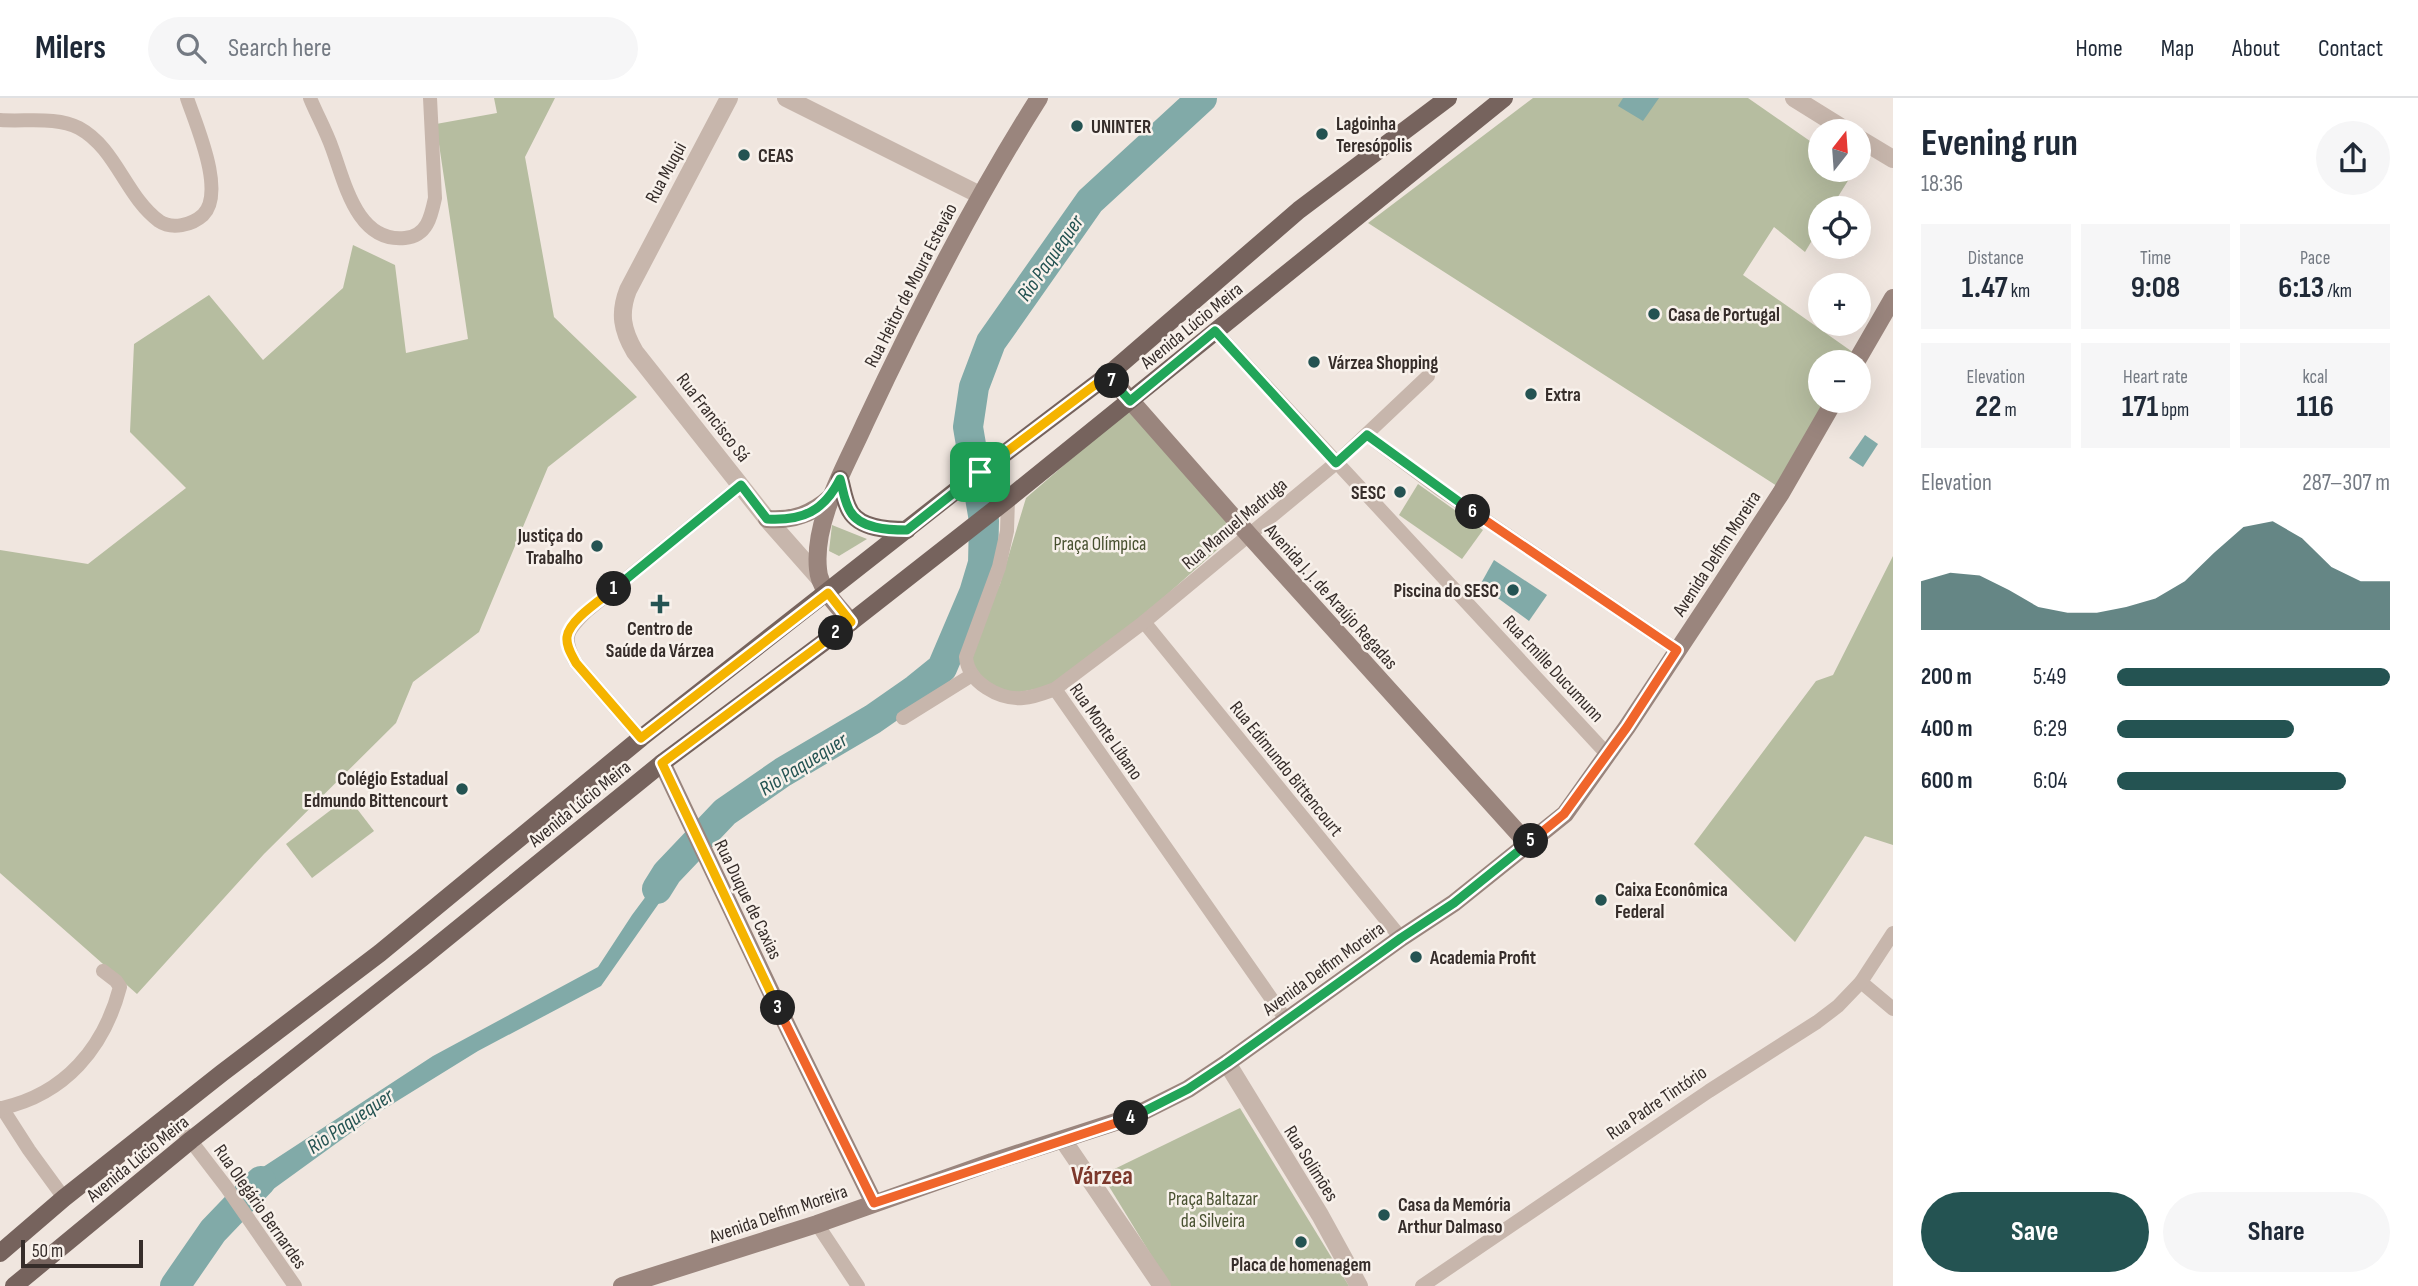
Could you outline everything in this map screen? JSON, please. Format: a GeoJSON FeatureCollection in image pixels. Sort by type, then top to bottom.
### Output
{"type":"FeatureCollection","features":[{"type":"Feature","properties":{"kind":"main road","name":"Rua Heitor de Moura Estevão"},"geometry":{"type":"LineString","coordinates":[[824,586],[818,555],[831,497],[885,380],[980,195],[1039,98]]}},
{"type":"Feature","properties":{"kind":"main road","name":"Avenida Lúcio Meira"},"geometry":{"type":"LineString","coordinates":[[0,1253],[64,1198],[222,1073],[380,953],[824,586],[907,530],[1108,375],[1299,210],[1448,98]]}},
{"type":"Feature","properties":{"kind":"main road","name":"Avenida Lúcio Meira"},"geometry":{"type":"LineString","coordinates":[[14,1286],[191,1140],[422,958],[662,763],[851,622],[1002,503],[1504,98]]}},
{"type":"Feature","properties":{"kind":"main road"},"geometry":{"type":"LineString","coordinates":[[1863,350],[1893,298]]}},
{"type":"Feature","properties":{"kind":"main road","name":"Avenida J. J. de Araújo Regadas"},"geometry":{"type":"LineString","coordinates":[[1108,375],[1528,844]]}},
{"type":"Feature","properties":{"kind":"main road","name":"Avenida Delfim Moreira"},"geometry":{"type":"LineString","coordinates":[[622,1286],[817,1224],[1134,1116],[1188,1089],[1454,903],[1564,814],[1781,493],[1827,413]]}},
{"type":"Feature","properties":{"kind":"main road"},"geometry":{"type":"LineString","coordinates":[[840,479],[849,508],[860,521],[879,527],[907,530]]}},
{"type":"Feature","properties":{"kind":"main road"},"geometry":{"type":"LineString","coordinates":[[767,519],[792,519],[805,515],[816,510],[831,497]]}},
{"type":"Feature","properties":{"kind":"main road","name":"Rua Francisco Sá"},"geometry":{"type":"LineString","coordinates":[[824,586],[851,622]]}},
{"type":"Feature","properties":{"kind":"main road","name":"Rua Duque de Caxias"},"geometry":{"type":"LineString","coordinates":[[662,763],[874,1203]]}},
{"type":"Feature","properties":{"kind":"street"},"geometry":{"type":"LineString","coordinates":[[0,120],[40,121],[77,127],[90,135],[105,152],[146,209],[160,222],[182,225],[195,221],[206,212],[212,197],[207,159],[187,98]]}},
{"type":"Feature","properties":{"kind":"street"},"geometry":{"type":"LineString","coordinates":[[310,98],[361,218],[378,233],[396,239],[413,237],[425,228],[435,198],[430,98]]}},
{"type":"Feature","properties":{"kind":"street","name":"Rua Muqui"},"geometry":{"type":"LineString","coordinates":[[639,267],[729,98]]}},
{"type":"Feature","properties":{"kind":"street"},"geometry":{"type":"LineString","coordinates":[[786,98],[980,195]]}},
{"type":"Feature","properties":{"kind":"street"},"geometry":{"type":"LineString","coordinates":[[1794,98],[1828,119]]}},
{"type":"Feature","properties":{"kind":"street"},"geometry":{"type":"LineString","coordinates":[[1871,146],[1893,159]]}},
{"type":"Feature","properties":{"kind":"street","name":"Rua Francisco Sá"},"geometry":{"type":"LineString","coordinates":[[639,267],[622,304],[625,334],[635,352],[767,519],[824,586]]}},
{"type":"Feature","properties":{"kind":"street","name":"Rua Emille Ducumunn"},"geometry":{"type":"LineString","coordinates":[[1215,331],[1607,754]]}},
{"type":"Feature","properties":{"kind":"street","name":"Rua Manuel Madruga"},"geometry":{"type":"LineString","coordinates":[[1055,689],[1144,622],[1336,463],[1428,376]]}},
{"type":"Feature","properties":{"kind":"street"},"geometry":{"type":"LineString","coordinates":[[1367,435],[1438,488],[1677,650]]}},
{"type":"Feature","properties":{"kind":"street"},"geometry":{"type":"LineString","coordinates":[[641,738],[576,663],[566,639],[569,631],[588,610],[741,485]]}},
{"type":"Feature","properties":{"kind":"street"},"geometry":{"type":"LineString","coordinates":[[903,718],[972,675],[966,664],[966,657],[999,566],[1007,531],[1002,503]]}},
{"type":"Feature","properties":{"kind":"street","name":"Rua Edimundo Bittencourt"},"geometry":{"type":"LineString","coordinates":[[1144,622],[1401,938]]}},
{"type":"Feature","properties":{"kind":"street","name":"Rua Monte Líbano"},"geometry":{"type":"LineString","coordinates":[[972,675],[987,688],[1004,696],[1021,698],[1055,689],[1287,1021]]}},
{"type":"Feature","properties":{"kind":"street","name":"Rua Padre Tintório"},"geometry":{"type":"LineString","coordinates":[[1422,1286],[1709,1091],[1818,1022],[1861,982],[1893,933]]}},
{"type":"Feature","properties":{"kind":"street"},"geometry":{"type":"LineString","coordinates":[[64,1198],[1,1108],[19,1105],[61,1081],[90,1054],[120,987],[103,971]]}},
{"type":"Feature","properties":{"kind":"street"},"geometry":{"type":"LineString","coordinates":[[1861,982],[1893,1009]]}},
{"type":"Feature","properties":{"kind":"street","name":"Rua Solimões"},"geometry":{"type":"LineString","coordinates":[[1227,1063],[1320,1215],[1359,1286]]}},
{"type":"Feature","properties":{"kind":"street","name":"Rua Olegário Bernardes"},"geometry":{"type":"LineString","coordinates":[[171,1115],[227,1188],[295,1286]]}},
{"type":"Feature","properties":{"kind":"street"},"geometry":{"type":"LineString","coordinates":[[1063,1140],[1162,1286]]}},
{"type":"Feature","properties":{"kind":"street"},"geometry":{"type":"LineString","coordinates":[[817,1224],[858,1286]]}},
{"type":"Feature","properties":{"kind":"green space"},"geometry":{"type":"Polygon","coordinates":[[[494,98],[555,98],[525,157],[554,317],[637,397],[548,467],[479,632],[413,682],[396,723],[264,854],[137,994],[0,873],[0,550],[88,564],[186,488],[130,432],[134,344],[209,295],[263,360],[343,288],[353,245],[395,265],[406,353],[468,339],[436,124],[497,113],[494,98]]]}},
{"type":"Feature","properties":{"kind":"green space","name":"Casa de Portugal"},"geometry":{"type":"Polygon","coordinates":[[[1533,98],[1748,98],[1808,140],[1808,182],[1847,182],[1838,196],[1808,196],[1808,247],[1805,252],[1774,227],[1743,275],[1808,321],[1808,336],[1830,336],[1850,350],[1808,350],[1808,413],[1818,413],[1777,486],[1368,223],[1533,98]]]}},
{"type":"Feature","properties":{"kind":"green space","name":"Praça Olímpica"},"geometry":{"type":"Polygon","coordinates":[[[1130,408],[1237,532],[1143,616],[1052,686],[1010,694],[990,687],[974,671],[969,651],[1000,584],[1026,498],[1130,408]]]}},
{"type":"Feature","properties":{"kind":"green space"},"geometry":{"type":"Polygon","coordinates":[[[1418,484],[1483,530],[1462,559],[1399,515],[1418,484]]]}},
{"type":"Feature","properties":{"kind":"green space"},"geometry":{"type":"Polygon","coordinates":[[[832,525],[867,539],[839,556],[829,551],[832,525]]]}},
{"type":"Feature","properties":{"kind":"green space"},"geometry":{"type":"Polygon","coordinates":[[[1893,556],[1893,845],[1865,836],[1795,942],[1694,844],[1816,681],[1833,675],[1893,556]]]}},
{"type":"Feature","properties":{"kind":"green space"},"geometry":{"type":"Polygon","coordinates":[[[348,797],[374,831],[312,878],[286,844],[348,797]]]}},
{"type":"Feature","properties":{"kind":"green space","name":"Praça Baltazar da Silveira"},"geometry":{"type":"Polygon","coordinates":[[[1240,1108],[1349,1286],[1170,1286],[1102,1175],[1240,1108]]]}},
{"type":"Feature","properties":{"kind":"water"},"geometry":{"type":"Polygon","coordinates":[[[1623,98],[1659,98],[1643,121],[1618,106],[1623,98]]]}},
{"type":"Feature","properties":{"kind":"water"},"geometry":{"type":"Polygon","coordinates":[[[1865,435],[1878,444],[1863,467],[1849,458],[1865,435]]]}},
{"type":"Feature","properties":{"kind":"water","name":"Piscina do SESC"},"geometry":{"type":"Polygon","coordinates":[[[1494,560],[1547,595],[1529,621],[1480,585],[1494,560]]]}},
{"type":"Feature","properties":{"kind":"water"},"geometry":{"type":"Polygon","coordinates":[[[679,852],[685,866],[601,986],[478,1051],[381,1111],[250,1206],[236,1192],[260,1169],[433,1056],[598,967],[632,915],[679,852]]]}},
{"type":"Feature","properties":{"kind":"water"},"geometry":{"type":"Polygon","coordinates":[[[222,1208],[233,1222],[185,1286],[166,1286],[183,1259],[222,1208]]]}},
{"type":"Feature","properties":{"kind":"waterway","name":"Rio Paquequer"},"geometry":{"type":"LineString","coordinates":[[657,889],[667,873],[725,812],[783,772],[873,719],[942,668],[974,593],[983,563],[984,521],[968,427],[974,387],[991,342],[1090,201],[1202,98]]}},
{"type":"Feature","properties":{"kind":"waterway","name":"Rio Paquequer"},"geometry":{"type":"LineString","coordinates":[[175,1286],[213,1231],[261,1181]]}},
{"type":"Feature","properties":{"kind":"place","name":"UNINTER"},"geometry":{"type":"Point","coordinates":[1077,126]}},
{"type":"Feature","properties":{"kind":"place","name":"Lagoinha Teresópolis"},"geometry":{"type":"Point","coordinates":[1322,134]}},
{"type":"Feature","properties":{"kind":"place","name":"CEAS"},"geometry":{"type":"Point","coordinates":[744,155]}},
{"type":"Feature","properties":{"kind":"place","name":"Casa de Portugal"},"geometry":{"type":"Point","coordinates":[1654,314]}},
{"type":"Feature","properties":{"kind":"place","name":"Várzea Shopping"},"geometry":{"type":"Point","coordinates":[1314,362]}},
{"type":"Feature","properties":{"kind":"place","name":"Extra"},"geometry":{"type":"Point","coordinates":[1531,394]}},
{"type":"Feature","properties":{"kind":"place","name":"SESC"},"geometry":{"type":"Point","coordinates":[1400,492]}},
{"type":"Feature","properties":{"kind":"place","name":"Justiça do Trabalho"},"geometry":{"type":"Point","coordinates":[597,546]}},
{"type":"Feature","properties":{"kind":"place","name":"Piscina do SESC"},"geometry":{"type":"Point","coordinates":[1513,590]}},
{"type":"Feature","properties":{"kind":"place","name":"Centro de Saúde da Várzea"},"geometry":{"type":"Point","coordinates":[660,604]}},
{"type":"Feature","properties":{"kind":"place","name":"Colégio Estadual Edmundo Bittencourt"},"geometry":{"type":"Point","coordinates":[462,789]}},
{"type":"Feature","properties":{"kind":"place","name":"Caixa Econômica Federal"},"geometry":{"type":"Point","coordinates":[1601,900]}},
{"type":"Feature","properties":{"kind":"place","name":"Academia Profit"},"geometry":{"type":"Point","coordinates":[1416,957]}},
{"type":"Feature","properties":{"kind":"place","name":"Casa da Memória Arthur Dalmaso"},"geometry":{"type":"Point","coordinates":[1384,1215]}},
{"type":"Feature","properties":{"kind":"place","name":"Placa de homenagem"},"geometry":{"type":"Point","coordinates":[1301,1242]}},
{"type":"Feature","properties":{"kind":"district","name":"Várzea"},"geometry":{"type":"Point","coordinates":[1102,1175]}},
{"type":"Feature","properties":{"kind":"route"},"geometry":{"type":"LineString","coordinates":[[1215,331],[1336,463],[1367,435],[1438,488],[1677,650],[1627,727],[1558,820],[1454,903],[1227,1063],[1188,1089],[1134,1116],[874,1203],[662,763],[851,622],[828,593],[641,738],[576,663],[566,639],[574,623],[588,610],[741,485],[767,519],[778,520],[792,519],[816,510],[831,497],[840,479],[849,508],[860,521],[879,527],[907,530],[980,472],[1108,375],[1130,401],[1215,331]]}}]}
